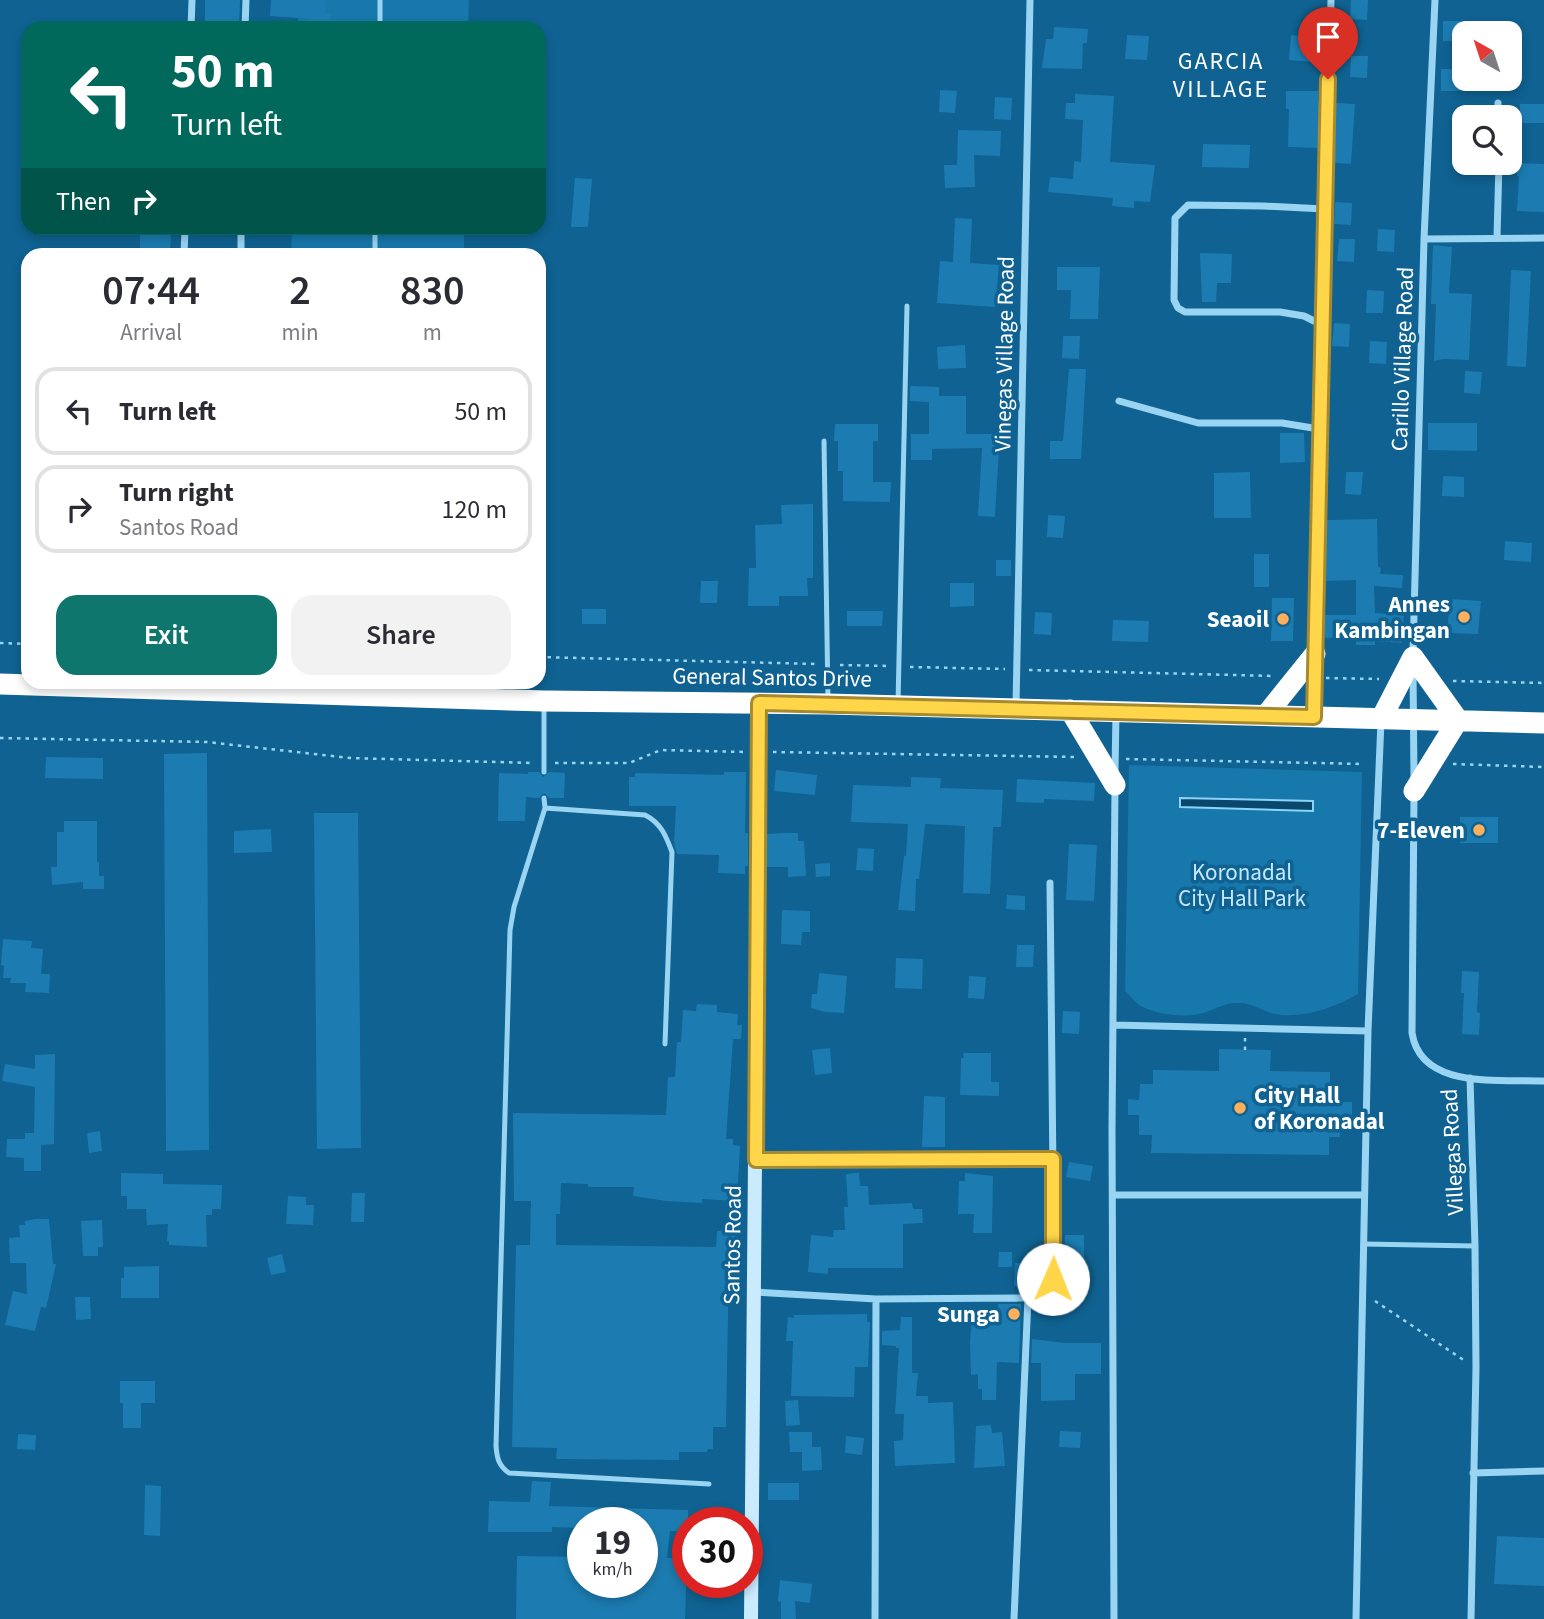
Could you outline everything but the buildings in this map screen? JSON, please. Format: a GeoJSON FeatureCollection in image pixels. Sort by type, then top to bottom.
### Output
{"type":"FeatureCollection","features":[{"type":"Feature","properties":{"kind":"highway"},"geometry":{"type":"LineString","coordinates":[[1266,715],[1306,677],[1315,654]]}},
{"type":"Feature","properties":{"kind":"highway"},"geometry":{"type":"LineString","coordinates":[[1381,719],[1413,657],[1458,720],[1414,791]]}},
{"type":"Feature","properties":{"kind":"highway","name":"General Santos Drive"},"geometry":{"type":"LineString","coordinates":[[0,684],[21,684]]}},
{"type":"Feature","properties":{"kind":"highway","name":"General Santos Drive"},"geometry":{"type":"LineString","coordinates":[[246,689],[544,701],[828,704],[1544,723]]}},
{"type":"Feature","properties":{"kind":"highway"},"geometry":{"type":"LineString","coordinates":[[1070,710],[1115,785]]}},
{"type":"Feature","properties":{"kind":"street"},"geometry":{"type":"LineString","coordinates":[[191,21],[192,0]]}},
{"type":"Feature","properties":{"kind":"street"},"geometry":{"type":"LineString","coordinates":[[245,21],[246,0]]}},
{"type":"Feature","properties":{"kind":"street","name":"Vinegas Village Road"},"geometry":{"type":"LineString","coordinates":[[1016,709],[1030,0]]}},
{"type":"Feature","properties":{"kind":"street"},"geometry":{"type":"LineString","coordinates":[[1315,654],[1331,0]]}},
{"type":"Feature","properties":{"kind":"street","name":"Carillo Village Road"},"geometry":{"type":"LineString","coordinates":[[1415,719],[1413,657],[1424,239],[1435,0]]}},
{"type":"Feature","properties":{"kind":"street"},"geometry":{"type":"LineString","coordinates":[[1497,237],[1499,175]]}},
{"type":"Feature","properties":{"kind":"street"},"geometry":{"type":"LineString","coordinates":[[1322,325],[1304,316],[1280,312],[1185,313],[1178,308],[1174,300],[1175,218],[1188,205],[1263,205],[1324,209]]}},
{"type":"Feature","properties":{"kind":"street"},"geometry":{"type":"LineString","coordinates":[[1424,239],[1544,238]]}},
{"type":"Feature","properties":{"kind":"street"},"geometry":{"type":"LineString","coordinates":[[1119,401],[1198,423],[1282,423],[1319,429]]}},
{"type":"Feature","properties":{"kind":"street"},"geometry":{"type":"LineString","coordinates":[[1306,677],[1314,717]]}},
{"type":"Feature","properties":{"kind":"street","name":"Santos Road"},"geometry":{"type":"LineString","coordinates":[[751,1619],[759,703]]}},
{"type":"Feature","properties":{"kind":"street"},"geometry":{"type":"LineString","coordinates":[[1116,711],[1113,1025],[1114,1619],[1122,1619]]}},
{"type":"Feature","properties":{"kind":"street"},"geometry":{"type":"LineString","coordinates":[[1356,1619],[1368,1031],[1381,719]]}},
{"type":"Feature","properties":{"kind":"street","name":"Villegas Road"},"geometry":{"type":"LineString","coordinates":[[1415,719],[1412,1033],[1420,1058],[1434,1069],[1449,1075],[1470,1078],[1476,1368],[1471,1619]]}},
{"type":"Feature","properties":{"kind":"street"},"geometry":{"type":"LineString","coordinates":[[754,1292],[876,1300],[1028,1298],[1045,1291],[1053,1279],[1050,883]]}},
{"type":"Feature","properties":{"kind":"street"},"geometry":{"type":"LineString","coordinates":[[1113,1025],[1368,1031]]}},
{"type":"Feature","properties":{"kind":"street"},"geometry":{"type":"LineString","coordinates":[[1470,1078],[1544,1081]]}},
{"type":"Feature","properties":{"kind":"street"},"geometry":{"type":"LineString","coordinates":[[756,1160],[1053,1159]]}},
{"type":"Feature","properties":{"kind":"street"},"geometry":{"type":"LineString","coordinates":[[1114,1195],[1364,1195]]}},
{"type":"Feature","properties":{"kind":"street"},"geometry":{"type":"LineString","coordinates":[[1014,1619],[1028,1298]]}},
{"type":"Feature","properties":{"kind":"street"},"geometry":{"type":"LineString","coordinates":[[875,1619],[876,1300]]}},
{"type":"Feature","properties":{"kind":"street"},"geometry":{"type":"LineString","coordinates":[[1474,1472],[1544,1471]]}},
{"type":"Feature","properties":{"kind":"lane"},"geometry":{"type":"LineString","coordinates":[[380,0],[380,21]]}},
{"type":"Feature","properties":{"kind":"lane"},"geometry":{"type":"LineString","coordinates":[[898,706],[906,306]]}},
{"type":"Feature","properties":{"kind":"lane"},"geometry":{"type":"LineString","coordinates":[[824,441],[828,704]]}},
{"type":"Feature","properties":{"kind":"lane"},"geometry":{"type":"LineString","coordinates":[[544,701],[544,772]]}},
{"type":"Feature","properties":{"kind":"lane"},"geometry":{"type":"LineString","coordinates":[[544,798],[545,808],[514,906],[510,930],[496,1446],[498,1460],[502,1468],[509,1473],[709,1484]]}},
{"type":"Feature","properties":{"kind":"lane"},"geometry":{"type":"LineString","coordinates":[[545,808],[645,815],[654,820],[664,832],[672,852],[665,1044]]}},
{"type":"Feature","properties":{"kind":"lane"},"geometry":{"type":"LineString","coordinates":[[1364,1244],[1475,1246]]}},
{"type":"Feature","properties":{"kind":"path"},"geometry":{"type":"LineString","coordinates":[[0,643],[21,644]]}},
{"type":"Feature","properties":{"kind":"path"},"geometry":{"type":"LineString","coordinates":[[546,657],[1386,679]]}},
{"type":"Feature","properties":{"kind":"path"},"geometry":{"type":"LineString","coordinates":[[1448,681],[1544,683]]}},
{"type":"Feature","properties":{"kind":"path"},"geometry":{"type":"LineString","coordinates":[[1125,759],[1364,764]]}},
{"type":"Feature","properties":{"kind":"path"},"geometry":{"type":"LineString","coordinates":[[1453,764],[1544,767]]}},
{"type":"Feature","properties":{"kind":"path"},"geometry":{"type":"LineString","coordinates":[[1363,1293],[1476,1368]]}},
{"type":"Feature","properties":{"kind":"green space"},"geometry":{"type":"Polygon","coordinates":[[[298,0],[469,0],[468,21],[298,21],[298,0]]]}},
{"type":"Feature","properties":{"kind":"green space"},"geometry":{"type":"Polygon","coordinates":[[[292,235],[464,235],[464,248],[291,248],[292,235]]]}},
{"type":"Feature","properties":{"kind":"green space","name":"Koronadal City Hall Park"},"geometry":{"type":"Polygon","coordinates":[[[1129,765],[1362,772],[1358,994],[1328,1008],[1296,1015],[1275,1014],[1249,1004],[1234,1003],[1197,1015],[1174,1015],[1142,1007],[1134,1001],[1125,991],[1129,765]]]}},
{"type":"Feature","properties":{"kind":"shaded area"},"geometry":{"type":"Polygon","coordinates":[[[1180,798],[1313,801],[1313,811],[1180,807],[1180,798]]]}},
{"type":"Feature","properties":{"kind":"place","name":"Annes Kambingan"},"geometry":{"type":"Point","coordinates":[1464,617]}},
{"type":"Feature","properties":{"kind":"place","name":"Seaoil"},"geometry":{"type":"Point","coordinates":[1283,619]}},
{"type":"Feature","properties":{"kind":"place","name":"7-Eleven"},"geometry":{"type":"Point","coordinates":[1479,830]}},
{"type":"Feature","properties":{"kind":"place","name":"City Hall of Koronadal"},"geometry":{"type":"Point","coordinates":[1240,1108]}},
{"type":"Feature","properties":{"kind":"place","name":"Sunga"},"geometry":{"type":"Point","coordinates":[1014,1314]}},
{"type":"Feature","properties":{"kind":"district","name":"GARCIA VILLAGE"},"geometry":{"type":"Point","coordinates":[1221,75]}},
{"type":"Feature","properties":{"kind":"route"},"geometry":{"type":"LineString","coordinates":[[1053,1279],[1053,1159],[756,1160],[759,703],[1314,717],[1328,79]]}}]}
